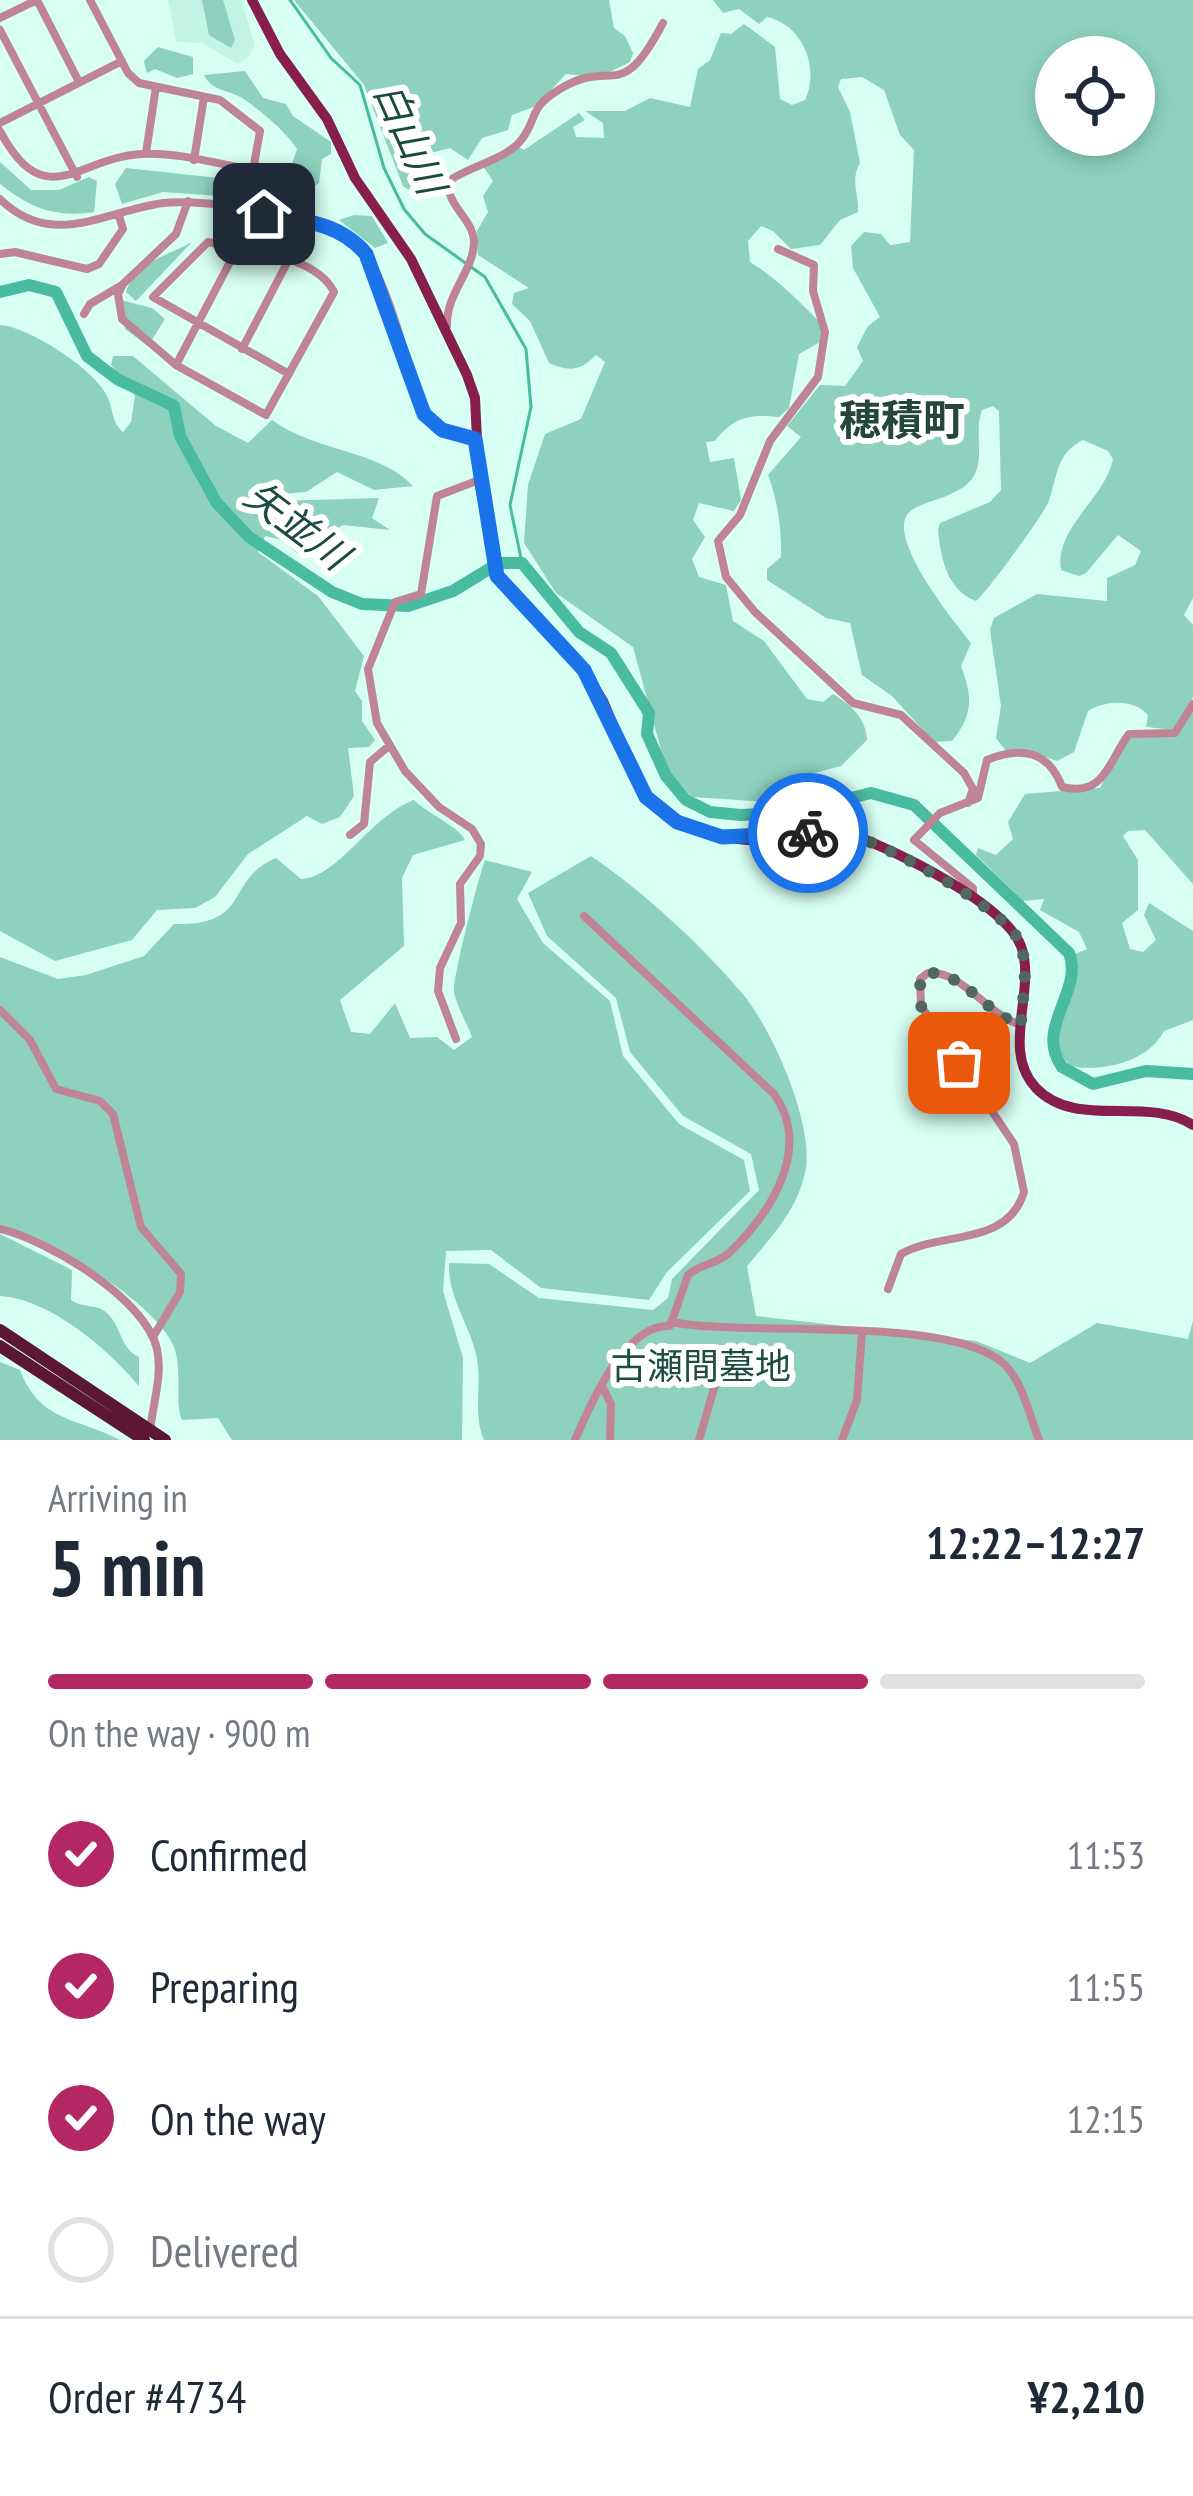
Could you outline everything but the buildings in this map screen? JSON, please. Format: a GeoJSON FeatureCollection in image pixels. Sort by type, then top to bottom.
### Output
{"type":"FeatureCollection","features":[{"type":"Feature","properties":{"kind":"highway"},"geometry":{"type":"LineString","coordinates":[[0,1330],[165,1440]]}},
{"type":"Feature","properties":{"kind":"highway"},"geometry":{"type":"LineString","coordinates":[[0,1346],[147,1440]]}},
{"type":"Feature","properties":{"kind":"main road"},"geometry":{"type":"LineString","coordinates":[[252,0],[280,54],[327,119],[355,178],[411,259],[475,398],[479,480],[497,576],[569,648],[604,701],[640,789],[669,817],[736,839],[846,834],[973,898],[1002,917],[1021,947],[1025,1070],[1051,1100],[1074,1108],[1164,1112],[1193,1125]]}},
{"type":"Feature","properties":{"kind":"street"},"geometry":{"type":"LineString","coordinates":[[0,19],[37,0],[79,82]]}},
{"type":"Feature","properties":{"kind":"street"},"geometry":{"type":"LineString","coordinates":[[90,0],[139,83],[229,104],[260,131],[239,246],[176,365]]}},
{"type":"Feature","properties":{"kind":"street"},"geometry":{"type":"LineString","coordinates":[[452,344],[448,302],[474,238],[448,196],[449,181],[518,144],[530,114],[560,89],[618,78],[638,65],[663,22]]}},
{"type":"Feature","properties":{"kind":"street"},"geometry":{"type":"LineString","coordinates":[[0,30],[76,177]]}},
{"type":"Feature","properties":{"kind":"street"},"geometry":{"type":"LineString","coordinates":[[122,61],[0,127],[27,169],[62,179],[127,155],[146,153],[252,174]]}},
{"type":"Feature","properties":{"kind":"street"},"geometry":{"type":"LineString","coordinates":[[146,153],[156,87]]}},
{"type":"Feature","properties":{"kind":"street"},"geometry":{"type":"LineString","coordinates":[[194,160],[205,97]]}},
{"type":"Feature","properties":{"kind":"street"},"geometry":{"type":"LineString","coordinates":[[0,199],[26,218],[50,225],[72,227],[188,201],[327,226],[349,236],[375,274],[424,414],[442,430],[475,439]]}},
{"type":"Feature","properties":{"kind":"street"},"geometry":{"type":"LineString","coordinates":[[84,314],[90,304],[123,284],[176,234],[188,201]]}},
{"type":"Feature","properties":{"kind":"street"},"geometry":{"type":"LineString","coordinates":[[0,254],[15,252],[87,269],[111,249],[123,229],[118,216]]}},
{"type":"Feature","properties":{"kind":"street"},"geometry":{"type":"LineString","coordinates":[[123,284],[118,294],[122,320],[176,365],[266,416],[334,292],[323,276],[239,246],[208,242],[154,294],[153,301],[289,374]]}},
{"type":"Feature","properties":{"kind":"street"},"geometry":{"type":"LineString","coordinates":[[778,249],[814,266],[813,291],[824,320],[820,369],[770,441],[740,515],[718,541],[718,558],[742,597],[842,694],[856,706],[901,715],[964,773],[973,789],[968,803]]}},
{"type":"Feature","properties":{"kind":"street"},"geometry":{"type":"LineString","coordinates":[[242,349],[289,261]]}},
{"type":"Feature","properties":{"kind":"street"},"geometry":{"type":"LineString","coordinates":[[456,1039],[437,991],[440,968],[461,923],[460,884],[481,844],[472,829],[424,792],[390,745],[371,701],[368,669],[395,602],[421,594],[437,496],[479,480]]}},
{"type":"Feature","properties":{"kind":"street"},"geometry":{"type":"LineString","coordinates":[[973,898],[973,888],[914,844],[917,833],[938,815],[968,803],[982,791],[987,760],[1010,752],[1042,757],[1062,788],[1095,787],[1129,734],[1174,733],[1193,704]]}},
{"type":"Feature","properties":{"kind":"street"},"geometry":{"type":"LineString","coordinates":[[350,835],[364,824],[370,763],[390,745]]}},
{"type":"Feature","properties":{"kind":"street"},"geometry":{"type":"LineString","coordinates":[[584,916],[774,1094],[788,1123],[776,1200],[729,1253],[688,1275],[671,1322]]}},
{"type":"Feature","properties":{"kind":"street"},"geometry":{"type":"LineString","coordinates":[[888,1289],[901,1254],[994,1228],[1010,1216],[1024,1192],[1014,1144],[921,1006],[920,979],[928,973],[947,974],[999,1016],[1021,1025]]}},
{"type":"Feature","properties":{"kind":"street"},"geometry":{"type":"LineString","coordinates":[[0,1010],[28,1037],[56,1090],[100,1101],[113,1114],[145,1234],[181,1274],[180,1292],[153,1337]]}},
{"type":"Feature","properties":{"kind":"street"},"geometry":{"type":"LineString","coordinates":[[0,1229],[40,1244],[127,1300],[153,1337],[159,1371],[147,1440]]}},
{"type":"Feature","properties":{"kind":"street"},"geometry":{"type":"LineString","coordinates":[[575,1440],[601,1384],[648,1330],[671,1322],[715,1330],[862,1331],[992,1354],[1016,1380],[1039,1440]]}},
{"type":"Feature","properties":{"kind":"street"},"geometry":{"type":"LineString","coordinates":[[842,1440],[857,1400],[862,1331]]}},
{"type":"Feature","properties":{"kind":"street"},"geometry":{"type":"LineString","coordinates":[[698,1440],[717,1378]]}},
{"type":"Feature","properties":{"kind":"street"},"geometry":{"type":"LineString","coordinates":[[601,1384],[611,1404],[610,1440]]}},
{"type":"Feature","properties":{"kind":"shaded area"},"geometry":{"type":"Polygon","coordinates":[[[168,0],[241,0],[255,45],[250,55],[238,64],[202,43],[176,42],[168,0]]]}},
{"type":"Feature","properties":{"kind":"green space"},"geometry":{"type":"Polygon","coordinates":[[[202,0],[223,0],[235,40],[231,48],[209,35],[202,0]]]}},
{"type":"Feature","properties":{"kind":"green space"},"geometry":{"type":"Polygon","coordinates":[[[294,0],[609,0],[614,28],[625,36],[633,53],[630,62],[600,77],[566,74],[536,106],[512,115],[508,130],[482,138],[468,160],[450,148],[431,153],[431,166],[422,168],[423,180],[433,180],[432,186],[417,195],[403,186],[364,85],[294,0]]]}},
{"type":"Feature","properties":{"kind":"green space"},"geometry":{"type":"Polygon","coordinates":[[[713,0],[1193,0],[1193,598],[1184,615],[1193,625],[1193,697],[1175,730],[1146,727],[1148,715],[1142,710],[1111,703],[1088,711],[1074,752],[1057,761],[1025,750],[1006,751],[996,738],[1001,706],[990,630],[994,618],[1037,594],[1107,601],[1107,578],[1135,565],[1141,551],[1118,535],[1086,573],[1079,576],[1061,570],[1065,541],[1101,487],[1113,459],[1108,451],[1083,440],[1062,459],[1044,510],[981,596],[976,601],[958,589],[944,562],[938,530],[940,523],[990,502],[1001,490],[999,411],[993,406],[982,410],[978,467],[970,482],[912,510],[904,521],[912,557],[971,643],[961,666],[968,687],[967,714],[952,741],[934,742],[892,696],[862,675],[850,623],[826,618],[767,580],[767,569],[781,557],[778,514],[768,475],[801,437],[787,426],[820,385],[845,386],[863,361],[857,347],[868,326],[880,317],[853,268],[851,246],[864,232],[881,234],[890,245],[910,242],[914,150],[900,135],[884,90],[862,77],[841,79],[838,87],[850,112],[860,163],[855,181],[858,212],[840,220],[820,245],[791,249],[761,226],[748,241],[750,262],[821,323],[822,341],[799,354],[789,408],[779,417],[744,418],[715,441],[706,442],[710,462],[734,458],[741,500],[734,511],[699,503],[693,520],[705,537],[692,559],[699,577],[726,585],[733,621],[764,641],[807,699],[823,702],[833,694],[840,698],[861,719],[867,740],[841,766],[803,776],[800,792],[766,802],[692,797],[666,768],[633,647],[556,593],[524,543],[528,485],[545,434],[581,419],[605,362],[596,355],[574,368],[549,363],[530,321],[512,304],[514,293],[529,288],[478,255],[477,231],[488,212],[483,196],[493,181],[483,166],[518,147],[524,150],[579,113],[585,120],[573,127],[576,137],[604,138],[603,123],[585,111],[625,111],[650,98],[690,107],[698,69],[710,60],[721,33],[731,34],[744,24],[775,47],[780,99],[792,105],[805,100],[809,62],[799,38],[780,22],[767,17],[759,24],[739,9],[723,13],[713,0]]]}},
{"type":"Feature","properties":{"kind":"green space"},"geometry":{"type":"Polygon","coordinates":[[[158,47],[193,57],[193,74],[177,78],[155,69],[147,73],[144,61],[158,47]]]}},
{"type":"Feature","properties":{"kind":"green space"},"geometry":{"type":"Polygon","coordinates":[[[245,71],[263,98],[286,104],[293,116],[331,142],[331,154],[322,159],[319,183],[309,190],[304,208],[273,187],[290,170],[297,149],[252,105],[212,85],[204,75],[245,71]]]}},
{"type":"Feature","properties":{"kind":"green space"},"geometry":{"type":"Polygon","coordinates":[[[0,162],[31,190],[59,190],[89,177],[97,181],[94,212],[55,212],[22,199],[0,184],[0,162]]]}},
{"type":"Feature","properties":{"kind":"green space"},"geometry":{"type":"Polygon","coordinates":[[[126,168],[237,180],[234,197],[163,192],[122,204],[115,184],[126,168]]]}},
{"type":"Feature","properties":{"kind":"green space"},"geometry":{"type":"Polygon","coordinates":[[[372,216],[388,243],[375,248],[339,220],[372,216]]]}},
{"type":"Feature","properties":{"kind":"green space"},"geometry":{"type":"Polygon","coordinates":[[[192,242],[136,301],[126,292],[146,266],[192,242]]]}},
{"type":"Feature","properties":{"kind":"green space"},"geometry":{"type":"Polygon","coordinates":[[[121,300],[152,308],[165,319],[148,346],[125,329],[121,300]]]}},
{"type":"Feature","properties":{"kind":"green space"},"geometry":{"type":"Polygon","coordinates":[[[0,325],[43,341],[90,375],[108,398],[123,432],[131,422],[135,396],[111,365],[113,356],[133,356],[216,426],[248,443],[272,420],[307,439],[382,465],[413,486],[374,490],[337,472],[306,492],[282,494],[279,501],[379,498],[372,518],[390,530],[343,525],[297,553],[282,540],[265,536],[258,552],[318,596],[364,656],[355,691],[362,701],[362,721],[375,740],[369,747],[348,748],[354,796],[340,817],[322,824],[307,816],[248,854],[215,897],[195,908],[157,910],[132,940],[55,961],[0,931],[0,325]]]}},
{"type":"Feature","properties":{"kind":"green space"},"geometry":{"type":"Polygon","coordinates":[[[1193,709],[1193,884],[1145,830],[1128,831],[1123,836],[1138,860],[1138,910],[1122,923],[1130,949],[1143,952],[1156,940],[1144,915],[1149,903],[1193,931],[1193,1020],[1164,1031],[1148,1050],[1124,1062],[1096,1068],[1071,1066],[1062,1055],[1058,1028],[1075,954],[1087,949],[1079,932],[1040,910],[1044,899],[1023,901],[976,855],[978,848],[996,855],[1013,839],[1008,822],[1025,794],[1100,788],[1128,735],[1170,736],[1193,709]]]}},
{"type":"Feature","properties":{"kind":"green space"},"geometry":{"type":"Polygon","coordinates":[[[414,800],[465,840],[413,855],[402,878],[404,946],[340,1000],[351,1032],[370,1034],[395,1003],[410,1038],[437,1037],[454,1050],[472,1037],[454,992],[485,860],[532,872],[517,899],[543,943],[610,1001],[623,1056],[679,1124],[744,1160],[750,1191],[667,1272],[649,1300],[541,1288],[491,1250],[446,1251],[443,1291],[463,1358],[462,1440],[232,1440],[218,1418],[182,1420],[174,1347],[146,1311],[71,1257],[0,1225],[0,957],[58,979],[144,956],[174,924],[199,923],[227,910],[249,878],[276,858],[301,879],[315,876],[383,819],[414,800]]]}},
{"type":"Feature","properties":{"kind":"green space","name":"古瀬間墓地"},"geometry":{"type":"Polygon","coordinates":[[[591,856],[651,902],[742,993],[789,1079],[804,1131],[805,1173],[789,1212],[747,1266],[756,1316],[976,1341],[1030,1363],[1097,1323],[1188,1339],[1193,1321],[1193,1440],[484,1440],[476,1354],[452,1287],[449,1263],[489,1264],[539,1298],[653,1310],[668,1298],[672,1279],[759,1190],[751,1154],[683,1116],[630,1052],[616,998],[547,936],[528,893],[591,856]]]}},
{"type":"Feature","properties":{"kind":"green space"},"geometry":{"type":"Polygon","coordinates":[[[0,1234],[72,1270],[71,1300],[101,1309],[113,1320],[128,1349],[139,1357],[139,1386],[77,1328],[38,1306],[0,1296],[0,1234]]]}},
{"type":"Feature","properties":{"kind":"green space"},"geometry":{"type":"Polygon","coordinates":[[[0,1362],[20,1370],[28,1387],[49,1409],[120,1440],[0,1440],[0,1362]]]}},
{"type":"Feature","properties":{"kind":"waterway","name":"白山川"},"geometry":{"type":"LineString","coordinates":[[290,0],[331,58],[360,85],[384,168],[404,209],[425,234],[485,277],[526,349],[531,407],[510,505],[522,563]]}},
{"type":"Feature","properties":{"kind":"waterway","name":"矢並川"},"geometry":{"type":"LineString","coordinates":[[0,292],[29,285],[56,292],[87,356],[117,379],[174,406],[180,436],[216,502],[249,537],[332,592],[362,604],[408,606],[453,591],[499,563],[522,563],[579,632],[611,653],[649,713],[647,734],[666,776],[686,800],[710,812],[741,815],[795,812],[871,793],[914,805],[1069,953],[1070,981],[1053,1038],[1062,1067],[1093,1084],[1146,1071],[1193,1074]]}},
{"type":"Feature","properties":{"kind":"way so far"},"geometry":{"type":"LineString","coordinates":[[808,833],[834,832],[865,840],[991,908],[1011,928],[1025,968],[1021,1025],[999,1016],[947,974],[928,973],[920,979],[921,1006],[959,1063]]}},
{"type":"Feature","properties":{"kind":"district","name":"穂積町"},"geometry":{"type":"Point","coordinates":[902,420]}},
{"type":"Feature","properties":{"kind":"route"},"geometry":{"type":"LineString","coordinates":[[264,214],[327,226],[349,236],[366,254],[424,414],[442,430],[475,439],[497,576],[507,592],[569,648],[604,701],[634,779],[653,805],[677,822],[722,837],[747,840],[808,833]]}}]}
